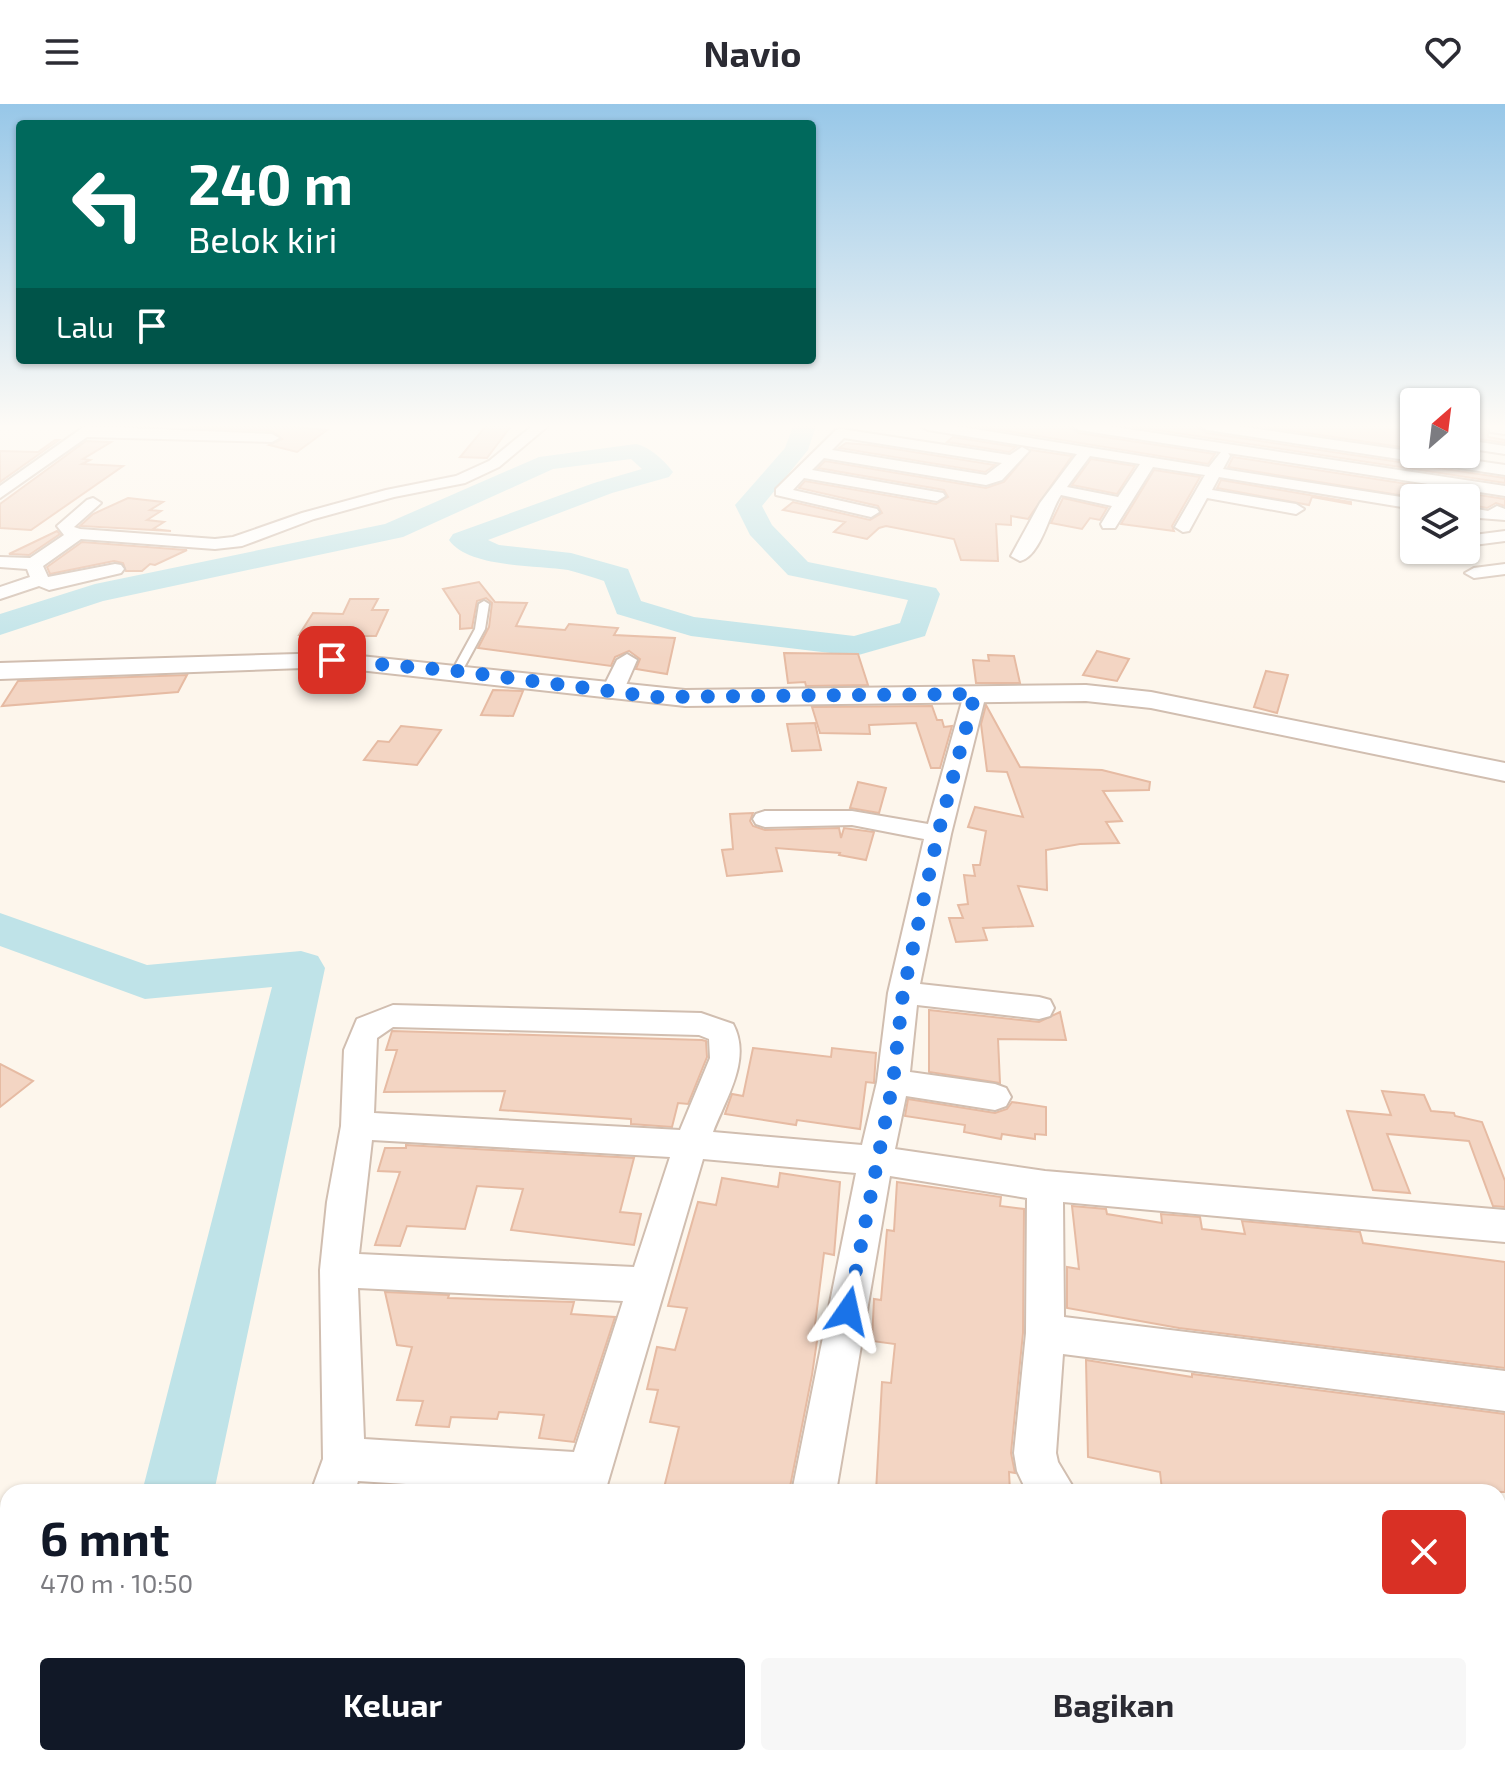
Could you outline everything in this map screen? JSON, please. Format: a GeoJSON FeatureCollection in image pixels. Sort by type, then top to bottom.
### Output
{"type":"FeatureCollection","features":[{"type":"Feature","properties":{"kind":"street"},"geometry":{"type":"LineString","coordinates":[[92,504],[65,526],[67,530],[77,534],[200,543],[236,542],[354,504]]}},
{"type":"Feature","properties":{"kind":"street"},"geometry":{"type":"LineString","coordinates":[[828,504],[871,512]]}},
{"type":"Feature","properties":{"kind":"street"},"geometry":{"type":"LineString","coordinates":[[1020,556],[1031,544],[1038,521],[1049,504]]}},
{"type":"Feature","properties":{"kind":"street"},"geometry":{"type":"LineString","coordinates":[[1109,524],[1122,504]]}},
{"type":"Feature","properties":{"kind":"street"},"geometry":{"type":"LineString","coordinates":[[1183,527],[1197,504]]}},
{"type":"Feature","properties":{"kind":"street"},"geometry":{"type":"LineString","coordinates":[[1264,504],[1296,509]]}},
{"type":"Feature","properties":{"kind":"street"},"geometry":{"type":"LineString","coordinates":[[1480,514],[1491,516],[1501,513]]}},
{"type":"Feature","properties":{"kind":"street"},"geometry":{"type":"LineString","coordinates":[[0,593],[37,572],[77,534]]}},
{"type":"Feature","properties":{"kind":"street"},"geometry":{"type":"LineString","coordinates":[[1480,539],[1505,536]]}},
{"type":"Feature","properties":{"kind":"street"},"geometry":{"type":"LineString","coordinates":[[0,562],[37,572],[55,584],[115,569]]}},
{"type":"Feature","properties":{"kind":"street"},"geometry":{"type":"LineString","coordinates":[[1474,573],[1505,569]]}},
{"type":"Feature","properties":{"kind":"street"},"geometry":{"type":"LineString","coordinates":[[0,671],[305,660],[371,662],[685,698],[1086,693],[1151,700],[1505,772]]}},
{"type":"Feature","properties":{"kind":"street"},"geometry":{"type":"LineString","coordinates":[[612,692],[627,660]]}},
{"type":"Feature","properties":{"kind":"street"},"geometry":{"type":"LineString","coordinates":[[815,1484],[893,1082],[903,993],[938,834],[975,694]]}},
{"type":"Feature","properties":{"kind":"street"},"geometry":{"type":"LineString","coordinates":[[765,819],[852,818],[938,834]]}},
{"type":"Feature","properties":{"kind":"street"},"geometry":{"type":"LineString","coordinates":[[903,993],[1039,1008]]}},
{"type":"Feature","properties":{"kind":"street"},"geometry":{"type":"LineString","coordinates":[[410,1014],[701,1024],[722,1032],[726,1058],[691,1144],[586,1483],[338,1475],[339,1270],[345,1202],[358,1126],[361,1043],[366,1030],[384,1019],[410,1014]]}},
{"type":"Feature","properties":{"kind":"street"},"geometry":{"type":"LineString","coordinates":[[893,1082],[995,1097]]}},
{"type":"Feature","properties":{"kind":"street"},"geometry":{"type":"LineString","coordinates":[[358,1126],[691,1144],[876,1160],[1045,1186],[1505,1226]]}},
{"type":"Feature","properties":{"kind":"street"},"geometry":{"type":"LineString","coordinates":[[1045,1186],[1045,1333],[1035,1453],[1038,1471],[1048,1484]]}},
{"type":"Feature","properties":{"kind":"street"},"geometry":{"type":"LineString","coordinates":[[339,1270],[645,1285]]}},
{"type":"Feature","properties":{"kind":"street"},"geometry":{"type":"LineString","coordinates":[[1045,1333],[1505,1391]]}},
{"type":"Feature","properties":{"kind":"lane"},"geometry":{"type":"LineString","coordinates":[[457,671],[480,629],[484,604]]}},
{"type":"Feature","properties":{"kind":"building"},"geometry":{"type":"Polygon","coordinates":[[[0,504],[69,504],[31,530],[0,528],[0,504]]]}},
{"type":"Feature","properties":{"kind":"building"},"geometry":{"type":"Polygon","coordinates":[[[116,504],[161,504],[150,510],[161,511],[147,520],[164,522],[153,529],[171,531],[80,526],[93,514],[116,504]]]}},
{"type":"Feature","properties":{"kind":"building"},"geometry":{"type":"Polygon","coordinates":[[[791,504],[799,504],[870,520],[882,513],[878,506],[867,504],[1039,504],[1028,519],[1011,516],[1011,525],[996,524],[998,561],[961,560],[954,539],[886,526],[867,539],[834,532],[845,522],[783,510],[791,504]]]}},
{"type":"Feature","properties":{"kind":"building"},"geometry":{"type":"Polygon","coordinates":[[[1060,504],[1087,504],[1107,508],[1100,520],[1090,518],[1082,529],[1051,523],[1060,504]]]}},
{"type":"Feature","properties":{"kind":"building"},"geometry":{"type":"Polygon","coordinates":[[[1134,504],[1185,504],[1172,526],[1174,531],[1121,524],[1134,504]]]}},
{"type":"Feature","properties":{"kind":"building"},"geometry":{"type":"Polygon","coordinates":[[[1480,504],[1495,504],[1487,508],[1480,507],[1480,504]]]}},
{"type":"Feature","properties":{"kind":"building"},"geometry":{"type":"Polygon","coordinates":[[[57,531],[60,534],[29,555],[9,554],[57,531]]]}},
{"type":"Feature","properties":{"kind":"building"},"geometry":{"type":"Polygon","coordinates":[[[82,542],[187,550],[155,565],[150,564],[142,571],[126,571],[123,563],[114,561],[50,574],[47,567],[82,542]]]}},
{"type":"Feature","properties":{"kind":"building"},"geometry":{"type":"Polygon","coordinates":[[[479,582],[495,602],[527,603],[516,626],[565,630],[569,624],[618,628],[614,635],[675,638],[667,674],[636,669],[640,659],[629,651],[615,657],[611,666],[478,648],[489,627],[492,603],[486,598],[477,601],[472,628],[460,629],[460,615],[443,589],[479,582]]]}},
{"type":"Feature","properties":{"kind":"building"},"geometry":{"type":"Polygon","coordinates":[[[350,599],[378,599],[372,610],[388,610],[376,636],[359,636],[354,647],[321,648],[327,635],[299,635],[313,613],[343,614],[350,599]]]}},
{"type":"Feature","properties":{"kind":"building"},"geometry":{"type":"Polygon","coordinates":[[[1097,651],[1129,659],[1117,681],[1083,675],[1097,651]]]}},
{"type":"Feature","properties":{"kind":"building"},"geometry":{"type":"Polygon","coordinates":[[[784,653],[858,654],[868,685],[806,686],[805,682],[788,683],[784,653]]]}},
{"type":"Feature","properties":{"kind":"building"},"geometry":{"type":"Polygon","coordinates":[[[988,655],[1014,656],[1020,683],[976,683],[973,660],[989,661],[988,655]]]}},
{"type":"Feature","properties":{"kind":"building"},"geometry":{"type":"Polygon","coordinates":[[[1266,671],[1288,675],[1277,713],[1254,707],[1266,671]]]}},
{"type":"Feature","properties":{"kind":"building"},"geometry":{"type":"Polygon","coordinates":[[[187,675],[178,692],[2,706],[18,681],[187,675]]]}},
{"type":"Feature","properties":{"kind":"building"},"geometry":{"type":"Polygon","coordinates":[[[493,690],[523,691],[513,716],[481,715],[493,690]]]}},
{"type":"Feature","properties":{"kind":"building"},"geometry":{"type":"Polygon","coordinates":[[[986,705],[1020,767],[1102,770],[1150,782],[1149,790],[1103,791],[1122,821],[1106,822],[1119,843],[1080,844],[1046,850],[1047,890],[1018,886],[1033,926],[983,928],[987,940],[956,942],[949,918],[963,918],[958,905],[968,904],[964,875],[975,876],[973,865],[980,865],[986,831],[968,827],[975,807],[1023,817],[1007,772],[987,771],[981,724],[986,705]]]}},
{"type":"Feature","properties":{"kind":"building"},"geometry":{"type":"Polygon","coordinates":[[[932,706],[937,720],[942,720],[944,727],[952,726],[940,768],[931,768],[916,723],[869,725],[870,734],[820,733],[812,707],[932,706]]]}},
{"type":"Feature","properties":{"kind":"building"},"geometry":{"type":"Polygon","coordinates":[[[815,723],[821,750],[792,751],[787,724],[815,723]]]}},
{"type":"Feature","properties":{"kind":"building"},"geometry":{"type":"Polygon","coordinates":[[[401,726],[441,730],[417,765],[364,760],[378,741],[389,742],[401,726]]]}},
{"type":"Feature","properties":{"kind":"building"},"geometry":{"type":"Polygon","coordinates":[[[858,782],[886,788],[879,813],[850,808],[858,782]]]}},
{"type":"Feature","properties":{"kind":"building"},"geometry":{"type":"Polygon","coordinates":[[[753,813],[750,821],[753,826],[765,830],[839,828],[841,838],[844,828],[874,832],[866,860],[840,853],[776,848],[782,871],[727,876],[722,850],[733,849],[730,814],[753,813]]]}},
{"type":"Feature","properties":{"kind":"building"},"geometry":{"type":"Polygon","coordinates":[[[929,1010],[1039,1022],[1060,1012],[1066,1040],[998,1039],[1000,1083],[929,1072],[929,1010]]]}},
{"type":"Feature","properties":{"kind":"building"},"geometry":{"type":"Polygon","coordinates":[[[392,1031],[702,1040],[706,1041],[707,1057],[688,1104],[678,1103],[672,1127],[631,1124],[631,1119],[500,1110],[505,1091],[384,1092],[397,1050],[386,1050],[392,1031]]]}},
{"type":"Feature","properties":{"kind":"building"},"geometry":{"type":"Polygon","coordinates":[[[753,1048],[831,1057],[832,1048],[876,1053],[874,1083],[866,1082],[860,1129],[797,1120],[796,1125],[725,1114],[732,1094],[743,1096],[753,1048]]]}},
{"type":"Feature","properties":{"kind":"building"},"geometry":{"type":"Polygon","coordinates":[[[0,1064],[33,1081],[0,1107],[0,1064]]]}},
{"type":"Feature","properties":{"kind":"building"},"geometry":{"type":"Polygon","coordinates":[[[1382,1091],[1424,1095],[1431,1111],[1454,1113],[1455,1116],[1482,1122],[1505,1181],[1505,1207],[1493,1206],[1469,1141],[1387,1134],[1410,1193],[1373,1190],[1347,1111],[1391,1115],[1382,1091]]]}},
{"type":"Feature","properties":{"kind":"building"},"geometry":{"type":"Polygon","coordinates":[[[908,1099],[995,1113],[1007,1109],[1012,1102],[1046,1107],[1046,1135],[1035,1134],[1035,1139],[1002,1134],[1001,1139],[964,1132],[965,1125],[905,1116],[908,1099]]]}},
{"type":"Feature","properties":{"kind":"building"},"geometry":{"type":"Polygon","coordinates":[[[406,1145],[634,1158],[620,1212],[641,1214],[634,1245],[511,1230],[523,1189],[477,1186],[465,1229],[407,1226],[400,1246],[375,1245],[400,1172],[378,1171],[385,1148],[406,1148],[406,1145]]]}},
{"type":"Feature","properties":{"kind":"building"},"geometry":{"type":"Polygon","coordinates":[[[780,1173],[840,1182],[834,1255],[824,1253],[814,1333],[818,1334],[791,1484],[665,1484],[679,1427],[650,1422],[658,1390],[647,1389],[657,1347],[675,1350],[687,1308],[668,1306],[698,1202],[716,1205],[722,1178],[778,1187],[780,1173]]]}},
{"type":"Feature","properties":{"kind":"building"},"geometry":{"type":"Polygon","coordinates":[[[897,1182],[1001,1197],[1000,1206],[1024,1209],[1023,1333],[1011,1453],[1015,1473],[1009,1472],[1010,1484],[876,1484],[882,1382],[891,1383],[895,1344],[872,1341],[874,1299],[881,1300],[887,1230],[894,1231],[897,1182]]]}},
{"type":"Feature","properties":{"kind":"building"},"geometry":{"type":"Polygon","coordinates":[[[1072,1206],[1106,1209],[1107,1214],[1162,1223],[1161,1214],[1200,1217],[1202,1229],[1245,1234],[1242,1221],[1360,1232],[1363,1243],[1505,1262],[1505,1368],[1179,1328],[1067,1308],[1067,1267],[1079,1269],[1072,1206]]]}},
{"type":"Feature","properties":{"kind":"building"},"geometry":{"type":"Polygon","coordinates":[[[385,1292],[449,1295],[448,1298],[574,1302],[571,1314],[615,1317],[574,1442],[539,1438],[544,1415],[499,1412],[497,1419],[451,1417],[449,1427],[416,1425],[423,1401],[397,1400],[412,1347],[397,1345],[385,1292]]]}},
{"type":"Feature","properties":{"kind":"building"},"geometry":{"type":"Polygon","coordinates":[[[1086,1360],[1192,1377],[1192,1374],[1505,1414],[1505,1484],[1161,1484],[1160,1472],[1088,1457],[1086,1360]]]}},
{"type":"Feature","properties":{"kind":"waterway"},"geometry":{"type":"LineString","coordinates":[[0,625],[95,593],[393,531],[455,504]]}},
{"type":"Feature","properties":{"kind":"waterway"},"geometry":{"type":"LineString","coordinates":[[561,504],[463,540],[493,553],[571,562],[617,575],[628,607],[691,626],[855,646],[914,629],[925,594],[798,569],[760,529],[749,504]]}},
{"type":"Feature","properties":{"kind":"waterway"},"geometry":{"type":"LineString","coordinates":[[0,929],[145,982],[301,968],[180,1484]]}},
{"type":"Feature","properties":{"kind":"route"},"geometry":{"type":"LineString","coordinates":[[332,660],[457,671],[654,697],[975,694],[938,834],[903,993],[893,1082],[848,1311]]}}]}
